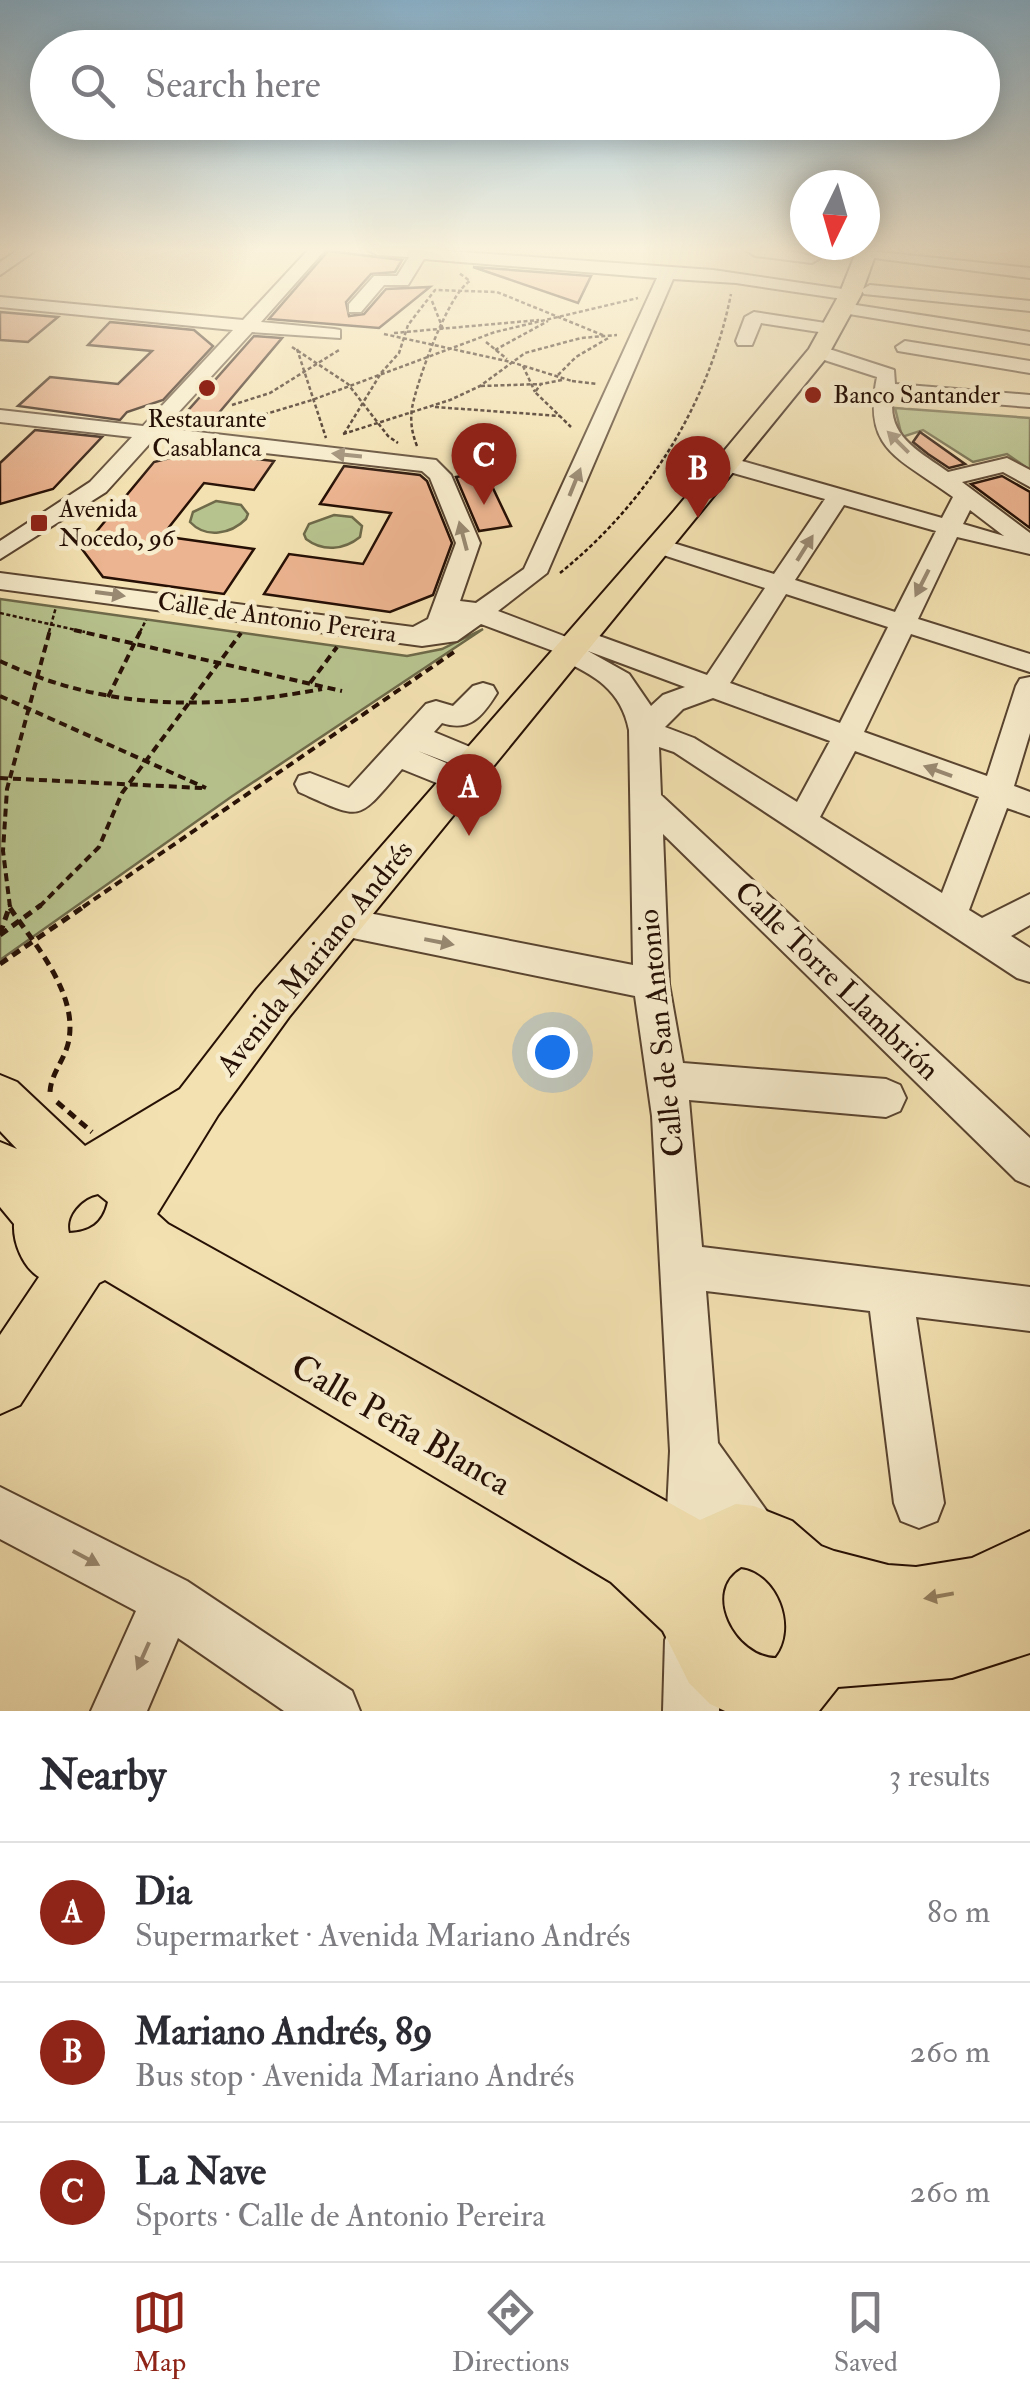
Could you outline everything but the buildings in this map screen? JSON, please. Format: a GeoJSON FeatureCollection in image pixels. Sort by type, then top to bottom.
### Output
{"type":"FeatureCollection","features":[{"type":"Feature","properties":{"kind":"main road","name":"Avenida Mariano Andrés"},"geometry":{"type":"LineString","coordinates":[[7,1372],[90,1208],[201,1099],[273,1002],[727,464],[828,330]]}},
{"type":"Feature","properties":{"kind":"main road"},"geometry":{"type":"LineString","coordinates":[[0,1098],[90,1208]]}},
{"type":"Feature","properties":{"kind":"main road"},"geometry":{"type":"LineString","coordinates":[[0,1167],[90,1208]]}},
{"type":"Feature","properties":{"kind":"main road","name":"Calle Peña Blanca"},"geometry":{"type":"LineString","coordinates":[[90,1208],[633,1516],[727,1581]]}},
{"type":"Feature","properties":{"kind":"main road","name":"Calle Peña Blanca"},"geometry":{"type":"LineString","coordinates":[[90,1208],[632,1560],[727,1581]]}},
{"type":"Feature","properties":{"kind":"main road"},"geometry":{"type":"LineString","coordinates":[[727,1581],[846,1590],[893,1602],[973,1588],[1030,1562]]}},
{"type":"Feature","properties":{"kind":"main road"},"geometry":{"type":"LineString","coordinates":[[727,1581],[702,1660],[719,1681],[738,1694],[775,1692],[823,1654],[950,1648],[993,1637],[1030,1620]]}},
{"type":"Feature","properties":{"kind":"main road"},"geometry":{"type":"LineString","coordinates":[[727,1581],[812,1591],[818,1616],[818,1642],[775,1692]]}},
{"type":"Feature","properties":{"kind":"street"},"geometry":{"type":"LineString","coordinates":[[3,566],[98,487],[242,330]]}},
{"type":"Feature","properties":{"kind":"street"},"geometry":{"type":"LineString","coordinates":[[281,330],[340,338]]}},
{"type":"Feature","properties":{"kind":"street"},"geometry":{"type":"LineString","coordinates":[[418,636],[448,635],[535,573],[654,330]]}},
{"type":"Feature","properties":{"kind":"street"},"geometry":{"type":"LineString","coordinates":[[745,341],[749,330]]}},
{"type":"Feature","properties":{"kind":"street"},"geometry":{"type":"LineString","coordinates":[[851,330],[885,381],[1030,400]]}},
{"type":"Feature","properties":{"kind":"street"},"geometry":{"type":"LineString","coordinates":[[912,330],[885,381],[880,411],[889,438],[1030,545]]}},
{"type":"Feature","properties":{"kind":"street"},"geometry":{"type":"LineString","coordinates":[[981,330],[1030,338]]}},
{"type":"Feature","properties":{"kind":"street"},"geometry":{"type":"LineString","coordinates":[[905,347],[1030,368]]}},
{"type":"Feature","properties":{"kind":"street"},"geometry":{"type":"LineString","coordinates":[[2,418],[150,433]]}},
{"type":"Feature","properties":{"kind":"street","name":"Calle de Antonio Pereira"},"geometry":{"type":"LineString","coordinates":[[3,566],[418,636],[439,624],[468,543],[436,469],[415,463],[150,433]]}},
{"type":"Feature","properties":{"kind":"street"},"geometry":{"type":"LineString","coordinates":[[727,464],[949,528],[1030,545]]}},
{"type":"Feature","properties":{"kind":"street"},"geometry":{"type":"LineString","coordinates":[[955,488],[1007,465],[1030,480]]}},
{"type":"Feature","properties":{"kind":"street"},"geometry":{"type":"LineString","coordinates":[[802,820],[847,738],[949,528],[955,488]]}},
{"type":"Feature","properties":{"kind":"street"},"geometry":{"type":"LineString","coordinates":[[650,710],[713,687],[838,496]]}},
{"type":"Feature","properties":{"kind":"street"},"geometry":{"type":"LineString","coordinates":[[660,546],[1030,663]]}},
{"type":"Feature","properties":{"kind":"street"},"geometry":{"type":"LineString","coordinates":[[449,602],[575,647],[615,651],[1030,804]]}},
{"type":"Feature","properties":{"kind":"street"},"geometry":{"type":"LineString","coordinates":[[575,647],[650,710],[684,745],[1030,967]]}},
{"type":"Feature","properties":{"kind":"street"},"geometry":{"type":"LineString","coordinates":[[615,651],[650,710]]}},
{"type":"Feature","properties":{"kind":"street"},"geometry":{"type":"LineString","coordinates":[[650,710],[643,684],[670,671]]}},
{"type":"Feature","properties":{"kind":"street"},"geometry":{"type":"LineString","coordinates":[[950,916],[997,792],[1030,686]]}},
{"type":"Feature","properties":{"kind":"street"},"geometry":{"type":"LineString","coordinates":[[310,784],[354,804],[436,711],[459,718],[483,693]]}},
{"type":"Feature","properties":{"kind":"street","name":"Calle de San Antonio"},"geometry":{"type":"LineString","coordinates":[[650,710],[644,796],[651,984],[666,1080],[683,1266],[694,1451],[692,1511],[727,1581],[691,1711]]}},
{"type":"Feature","properties":{"kind":"street"},"geometry":{"type":"LineString","coordinates":[[406,745],[468,771]]}},
{"type":"Feature","properties":{"kind":"street","name":"Calle Torre Llambrión"},"geometry":{"type":"LineString","coordinates":[[644,796],[1030,1166]]}},
{"type":"Feature","properties":{"kind":"street"},"geometry":{"type":"LineString","coordinates":[[982,936],[1030,908]]}},
{"type":"Feature","properties":{"kind":"street"},"geometry":{"type":"LineString","coordinates":[[343,922],[651,984]]}},
{"type":"Feature","properties":{"kind":"street"},"geometry":{"type":"LineString","coordinates":[[666,1080],[886,1098]]}},
{"type":"Feature","properties":{"kind":"street"},"geometry":{"type":"LineString","coordinates":[[683,1266],[1030,1309]]}},
{"type":"Feature","properties":{"kind":"street"},"geometry":{"type":"LineString","coordinates":[[890,1292],[920,1503]]}},
{"type":"Feature","properties":{"kind":"street"},"geometry":{"type":"LineString","coordinates":[[633,1516],[673,1492],[694,1451]]}},
{"type":"Feature","properties":{"kind":"street"},"geometry":{"type":"LineString","coordinates":[[0,1512],[168,1600],[332,1711]]}},
{"type":"Feature","properties":{"kind":"street"},"geometry":{"type":"LineString","coordinates":[[119,1711],[168,1600]]}},
{"type":"Feature","properties":{"kind":"path"},"geometry":{"type":"LineString","coordinates":[[433,330],[384,334],[511,362],[572,382],[602,384]]}},
{"type":"Feature","properties":{"kind":"path"},"geometry":{"type":"LineString","coordinates":[[282,342],[320,362],[348,384],[388,436],[420,450],[411,438],[418,380],[443,330]]}},
{"type":"Feature","properties":{"kind":"path"},"geometry":{"type":"LineString","coordinates":[[224,429],[504,330]]}},
{"type":"Feature","properties":{"kind":"path"},"geometry":{"type":"LineString","coordinates":[[496,350],[533,330]]}},
{"type":"Feature","properties":{"kind":"path"},"geometry":{"type":"LineString","coordinates":[[591,330],[605,336]]}},
{"type":"Feature","properties":{"kind":"path"},"geometry":{"type":"LineString","coordinates":[[551,580],[574,563],[649,482],[679,439],[715,367],[723,330]]}},
{"type":"Feature","properties":{"kind":"path"},"geometry":{"type":"LineString","coordinates":[[344,434],[381,373],[400,353],[407,332]]}},
{"type":"Feature","properties":{"kind":"path"},"geometry":{"type":"LineString","coordinates":[[334,441],[378,421],[480,386],[511,362],[540,349],[627,335]]}},
{"type":"Feature","properties":{"kind":"path"},"geometry":{"type":"LineString","coordinates":[[480,386],[542,384],[556,378],[576,357],[614,336]]}},
{"type":"Feature","properties":{"kind":"path"},"geometry":{"type":"LineString","coordinates":[[232,405],[270,393],[320,362],[340,338]]}},
{"type":"Feature","properties":{"kind":"path"},"geometry":{"type":"LineString","coordinates":[[486,342],[511,362]]}},
{"type":"Feature","properties":{"kind":"path"},"geometry":{"type":"LineString","coordinates":[[297,349],[310,381],[312,400],[326,429],[325,448]]}},
{"type":"Feature","properties":{"kind":"path"},"geometry":{"type":"LineString","coordinates":[[523,366],[536,392],[571,427]]}},
{"type":"Feature","properties":{"kind":"path"},"geometry":{"type":"LineString","coordinates":[[536,392],[542,384]]}},
{"type":"Feature","properties":{"kind":"path"},"geometry":{"type":"LineString","coordinates":[[429,406],[560,416]]}},
{"type":"Feature","properties":{"kind":"path"},"geometry":{"type":"LineString","coordinates":[[57,603],[10,778],[3,825],[10,908],[61,984],[69,1039],[47,1094],[90,1208]]}},
{"type":"Feature","properties":{"kind":"path"},"geometry":{"type":"LineString","coordinates":[[0,613],[342,691]]}},
{"type":"Feature","properties":{"kind":"path"},"geometry":{"type":"LineString","coordinates":[[108,697],[148,616]]}},
{"type":"Feature","properties":{"kind":"path"},"geometry":{"type":"LineString","coordinates":[[0,935],[80,870],[99,847],[128,784],[244,630]]}},
{"type":"Feature","properties":{"kind":"path"},"geometry":{"type":"LineString","coordinates":[[309,684],[340,643]]}},
{"type":"Feature","properties":{"kind":"path"},"geometry":{"type":"LineString","coordinates":[[0,964],[458,649]]}},
{"type":"Feature","properties":{"kind":"path"},"geometry":{"type":"LineString","coordinates":[[0,661],[37,678],[108,697],[188,704],[252,701],[328,688]]}},
{"type":"Feature","properties":{"kind":"path"},"geometry":{"type":"LineString","coordinates":[[0,696],[206,788],[0,778]]}},
{"type":"Feature","properties":{"kind":"path"},"geometry":{"type":"LineString","coordinates":[[0,935],[10,908]]}},
{"type":"Feature","properties":{"kind":"green space"},"geometry":{"type":"Polygon","coordinates":[[[895,408],[1030,418],[1030,470],[1007,454],[973,462],[923,430],[902,437],[895,408]]]}},
{"type":"Feature","properties":{"kind":"green space"},"geometry":{"type":"Polygon","coordinates":[[[216,501],[241,505],[248,514],[246,519],[218,532],[203,531],[190,522],[193,512],[216,501]]]}},
{"type":"Feature","properties":{"kind":"green space"},"geometry":{"type":"Polygon","coordinates":[[[334,515],[352,517],[362,526],[360,537],[333,548],[306,539],[309,524],[334,515]]]}},
{"type":"Feature","properties":{"kind":"green space"},"geometry":{"type":"Polygon","coordinates":[[[0,599],[407,656],[442,649],[483,629],[231,797],[0,960],[0,599]]]}},
{"type":"Feature","properties":{"kind":"place","name":"Restaurante Casablanca"},"geometry":{"type":"Point","coordinates":[207,388]}},
{"type":"Feature","properties":{"kind":"place","name":"Banco Santander"},"geometry":{"type":"Point","coordinates":[813,395]}},
{"type":"Feature","properties":{"kind":"place","name":"La Nave"},"geometry":{"type":"Point","coordinates":[484,505]}},
{"type":"Feature","properties":{"kind":"place","name":"Mariano Andrés, 89"},"geometry":{"type":"Point","coordinates":[698,518]}},
{"type":"Feature","properties":{"kind":"place","name":"Avenida Nocedo, 96"},"geometry":{"type":"Point","coordinates":[39,523]}},
{"type":"Feature","properties":{"kind":"place","name":"Dia"},"geometry":{"type":"Point","coordinates":[469,836]}}]}
